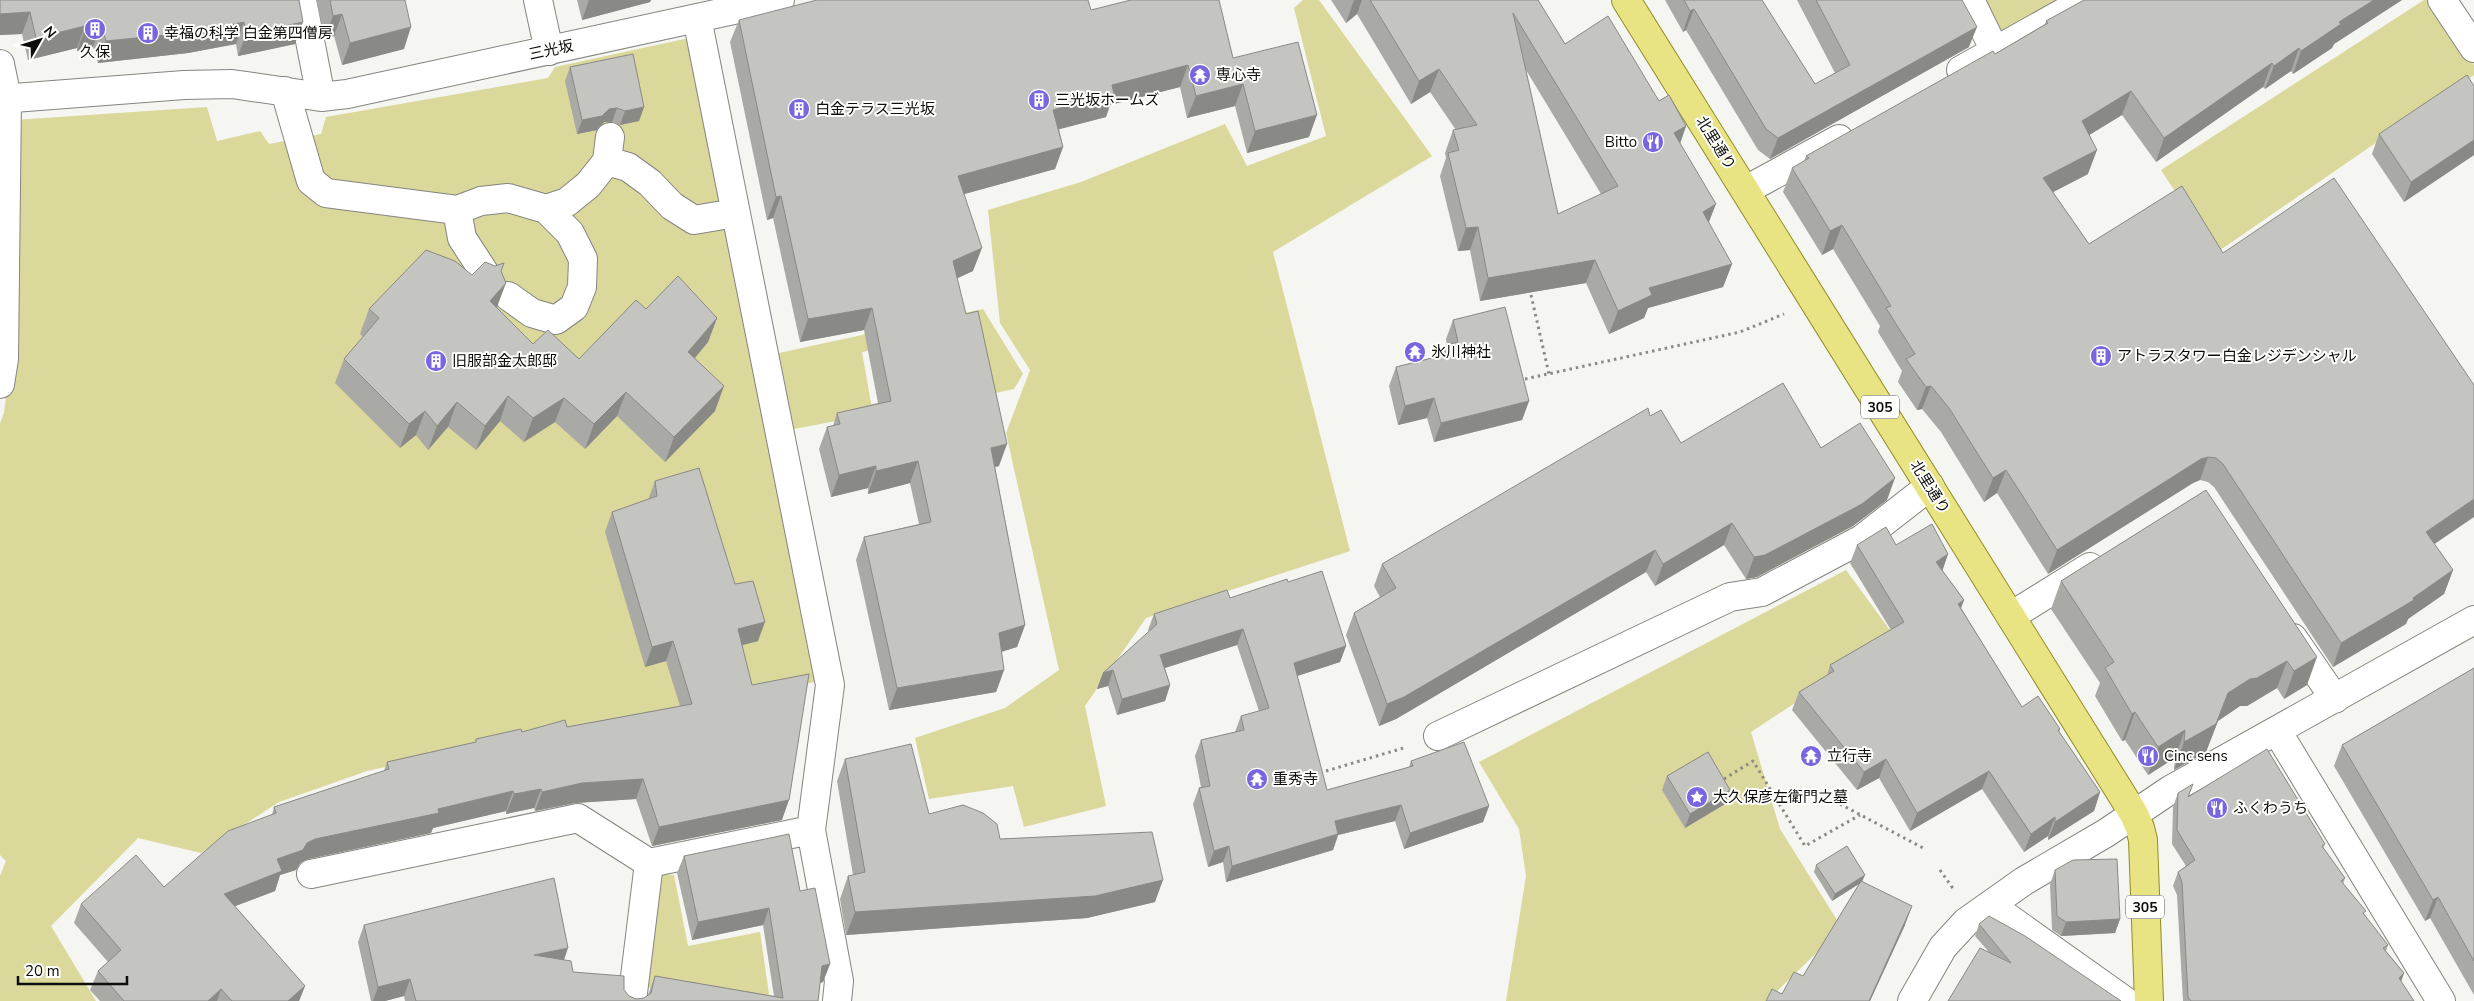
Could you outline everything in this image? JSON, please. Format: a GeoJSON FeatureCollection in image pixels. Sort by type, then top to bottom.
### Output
{"type":"FeatureCollection","features":[{"type":"Feature","properties":{"kind":"main road","name":"北里通り"},"geometry":{"type":"LineString","coordinates":[[1626,0],[2134,814],[2140,828],[2142,840],[2149,1001]]}},
{"type":"Feature","properties":{"kind":"street"},"geometry":{"type":"LineString","coordinates":[[302,0],[321,97]]}},
{"type":"Feature","properties":{"kind":"street"},"geometry":{"type":"LineString","coordinates":[[538,0],[549,51]]}},
{"type":"Feature","properties":{"kind":"street","name":"三光坂"},"geometry":{"type":"LineString","coordinates":[[4,98],[232,84],[321,97],[347,94],[780,0]]}},
{"type":"Feature","properties":{"kind":"street"},"geometry":{"type":"LineString","coordinates":[[1970,0],[1995,51]]}},
{"type":"Feature","properties":{"kind":"street"},"geometry":{"type":"LineString","coordinates":[[1943,80],[2086,0]]}},
{"type":"Feature","properties":{"kind":"street"},"geometry":{"type":"LineString","coordinates":[[2442,0],[2474,48]]}},
{"type":"Feature","properties":{"kind":"street"},"geometry":{"type":"LineString","coordinates":[[697,18],[830,685],[811,830],[840,981],[837,1001]]}},
{"type":"Feature","properties":{"kind":"street"},"geometry":{"type":"LineString","coordinates":[[0,64],[4,98],[4,359],[0,384]]}},
{"type":"Feature","properties":{"kind":"street"},"geometry":{"type":"LineString","coordinates":[[285,92],[311,181],[326,193],[456,210],[482,201],[508,198],[546,209],[570,233],[583,259],[582,287],[574,307],[556,320],[532,313],[508,296]]}},
{"type":"Feature","properties":{"kind":"street"},"geometry":{"type":"LineString","coordinates":[[1746,190],[1864,124]]}},
{"type":"Feature","properties":{"kind":"street"},"geometry":{"type":"LineString","coordinates":[[546,209],[567,202],[588,185],[608,149],[650,183],[672,206],[694,220],[735,212]]}},
{"type":"Feature","properties":{"kind":"street"},"geometry":{"type":"LineString","coordinates":[[456,210],[462,238],[486,275]]}},
{"type":"Feature","properties":{"kind":"street"},"geometry":{"type":"LineString","coordinates":[[1425,740],[1730,597],[1762,592],[1862,540],[1930,486]]}},
{"type":"Feature","properties":{"kind":"street"},"geometry":{"type":"LineString","coordinates":[[2011,616],[2108,555]]}},
{"type":"Feature","properties":{"kind":"street"},"geometry":{"type":"LineString","coordinates":[[2280,618],[2335,699]]}},
{"type":"Feature","properties":{"kind":"street"},"geometry":{"type":"LineString","coordinates":[[1912,1001],[1943,947],[1966,922],[2024,881],[2170,790],[2474,620]]}},
{"type":"Feature","properties":{"kind":"street"},"geometry":{"type":"LineString","coordinates":[[2276,731],[2441,1001]]}},
{"type":"Feature","properties":{"kind":"street"},"geometry":{"type":"LineString","coordinates":[[311,874],[578,818],[649,863],[811,830]]}},
{"type":"Feature","properties":{"kind":"street"},"geometry":{"type":"LineString","coordinates":[[632,1001],[649,863]]}},
{"type":"Feature","properties":{"kind":"street"},"geometry":{"type":"LineString","coordinates":[[1990,905],[2126,1001]]}},
{"type":"Feature","properties":{"kind":"path"},"geometry":{"type":"LineString","coordinates":[[1531,295],[1549,374]]}},
{"type":"Feature","properties":{"kind":"path"},"geometry":{"type":"LineString","coordinates":[[1525,379],[1740,332],[1813,298]]}},
{"type":"Feature","properties":{"kind":"path"},"geometry":{"type":"LineString","coordinates":[[1326,771],[1425,740]]}},
{"type":"Feature","properties":{"kind":"path"},"geometry":{"type":"LineString","coordinates":[[1724,779],[1753,761],[1805,846],[1860,815]]}},
{"type":"Feature","properties":{"kind":"path"},"geometry":{"type":"LineString","coordinates":[[1840,804],[1925,849]]}},
{"type":"Feature","properties":{"kind":"path"},"geometry":{"type":"LineString","coordinates":[[1940,870],[1959,896]]}},
{"type":"Feature","properties":{"kind":"shaded area"},"geometry":{"type":"Polygon","coordinates":[[[1303,0],[1319,0],[1432,156],[1273,252],[1350,551],[1146,618],[1085,706],[1106,806],[1024,827],[1013,786],[929,799],[915,738],[1005,708],[1059,670],[1006,433],[1030,370],[1000,323],[988,210],[1081,182],[1225,124],[1247,166],[1326,136],[1294,8],[1303,0]]]}},
{"type":"Feature","properties":{"kind":"shaded area"},"geometry":{"type":"Polygon","coordinates":[[[1970,0],[2067,0],[1995,51],[1970,0]]]}},
{"type":"Feature","properties":{"kind":"shaded area"},"geometry":{"type":"Polygon","coordinates":[[[2424,0],[2429,0],[2474,65],[2474,75],[2216,253],[2161,170],[2424,0]]]}},
{"type":"Feature","properties":{"kind":"shaded area"},"geometry":{"type":"Polygon","coordinates":[[[689,38],[763,397],[815,682],[553,730],[367,771],[279,802],[201,853],[138,838],[51,926],[96,1001],[0,1001],[0,876],[6,861],[0,855],[0,423],[4,413],[16,311],[14,120],[207,107],[217,141],[260,131],[269,144],[321,134],[326,117],[548,78],[555,67],[689,38]]]}},
{"type":"Feature","properties":{"kind":"shaded area"},"geometry":{"type":"Polygon","coordinates":[[[983,309],[1023,374],[1014,389],[986,395],[971,330],[862,352],[873,414],[794,429],[779,353],[983,309]]]}},
{"type":"Feature","properties":{"kind":"shaded area"},"geometry":{"type":"Polygon","coordinates":[[[1846,570],[1895,637],[1751,732],[1780,829],[1842,928],[1767,1001],[1506,1001],[1526,876],[1519,829],[1479,762],[1846,570]]]}},
{"type":"Feature","properties":{"kind":"shaded area"},"geometry":{"type":"Polygon","coordinates":[[[657,874],[674,875],[688,946],[760,932],[770,1001],[642,987],[657,874]]]}},
{"type":"Feature","properties":{"kind":"building"},"geometry":{"type":"Polygon","coordinates":[[[0,0],[299,0],[303,22],[246,34],[244,22],[196,32],[106,41],[101,25],[85,29],[85,26],[36,38],[30,12],[0,14],[0,0]]]}},
{"type":"Feature","properties":{"kind":"building"},"geometry":{"type":"Polygon","coordinates":[[[330,0],[405,0],[411,27],[350,43],[342,14],[333,16],[330,0]]]}},
{"type":"Feature","properties":{"kind":"building"},"geometry":{"type":"Polygon","coordinates":[[[817,0],[1088,0],[1091,10],[1131,0],[1219,0],[1233,58],[1298,42],[1317,115],[1255,131],[1243,84],[1196,96],[1188,65],[1112,85],[1114,94],[1053,110],[1063,147],[958,176],[982,248],[953,261],[966,314],[978,311],[1007,444],[991,448],[1025,625],[999,633],[1004,670],[897,688],[864,537],[931,522],[918,461],[876,471],[876,466],[839,475],[827,427],[840,424],[837,413],[891,401],[872,308],[808,319],[781,196],[776,197],[739,20],[817,0]]]}},
{"type":"Feature","properties":{"kind":"building"},"geometry":{"type":"Polygon","coordinates":[[[1370,0],[1538,0],[1565,44],[1608,16],[1659,101],[1669,95],[1686,126],[1674,133],[1716,204],[1703,212],[1732,264],[1649,288],[1652,295],[1618,311],[1595,260],[1488,278],[1478,227],[1466,228],[1448,153],[1459,150],[1453,130],[1477,125],[1439,69],[1419,81],[1370,0]],[[1513,13],[1558,214],[1618,186],[1513,13]]]}},
{"type":"Feature","properties":{"kind":"building"},"geometry":{"type":"Polygon","coordinates":[[[1684,0],[1762,0],[1815,84],[1850,65],[1816,0],[1962,0],[1977,27],[1778,138],[1766,129],[1694,9],[1690,11],[1684,0]]]}},
{"type":"Feature","properties":{"kind":"building"},"geometry":{"type":"Polygon","coordinates":[[[2084,0],[2374,0],[2339,22],[2341,24],[2301,51],[2299,48],[2274,66],[2272,63],[2164,138],[2131,91],[2082,121],[2097,150],[2043,178],[2089,244],[2182,186],[2223,253],[2334,178],[2474,385],[2474,499],[2426,532],[2453,570],[2413,598],[2414,600],[2341,643],[2223,464],[2216,458],[2208,457],[2201,459],[2057,550],[2006,470],[1993,478],[1949,408],[1931,386],[1926,387],[1906,359],[1915,354],[1886,308],[1891,306],[1842,225],[1830,231],[1792,168],[1809,158],[1806,156],[1993,51],[1995,54],[2048,23],[2046,21],[2084,0]]]}},
{"type":"Feature","properties":{"kind":"building"},"geometry":{"type":"Polygon","coordinates":[[[633,54],[644,107],[625,111],[617,108],[609,109],[602,116],[582,120],[570,67],[633,54]]]}},
{"type":"Feature","properties":{"kind":"building"},"geometry":{"type":"Polygon","coordinates":[[[2467,75],[2474,86],[2474,140],[2411,182],[2379,134],[2467,75]]]}},
{"type":"Feature","properties":{"kind":"building","name":"旧服部金太郎邸"},"geometry":{"type":"Polygon","coordinates":[[[426,250],[455,261],[472,275],[485,262],[495,266],[504,263],[501,271],[506,283],[490,301],[533,344],[548,330],[579,359],[636,300],[646,309],[678,276],[717,318],[688,352],[724,386],[674,437],[626,392],[594,424],[564,398],[533,418],[508,396],[485,426],[457,402],[437,426],[425,411],[409,424],[344,359],[379,318],[369,309],[426,250]]]}},
{"type":"Feature","properties":{"kind":"building"},"geometry":{"type":"Polygon","coordinates":[[[1505,307],[1529,401],[1441,423],[1434,398],[1405,406],[1396,367],[1448,354],[1446,345],[1458,342],[1453,320],[1505,307]]]}},
{"type":"Feature","properties":{"kind":"building"},"geometry":{"type":"Polygon","coordinates":[[[1783,383],[1821,448],[1860,423],[1895,478],[1862,504],[1765,555],[1754,557],[1732,523],[1663,564],[1655,550],[1404,697],[1387,704],[1354,613],[1396,588],[1382,564],[1648,408],[1650,416],[1661,410],[1681,443],[1783,383]]]}},
{"type":"Feature","properties":{"kind":"building"},"geometry":{"type":"Polygon","coordinates":[[[699,468],[735,584],[753,581],[765,622],[738,629],[752,685],[809,674],[789,800],[659,827],[643,779],[582,783],[542,792],[541,789],[514,794],[513,791],[438,809],[439,813],[315,839],[307,843],[303,850],[277,859],[282,871],[224,894],[305,986],[288,1001],[232,1001],[221,989],[208,1001],[124,1001],[98,971],[121,950],[81,904],[136,855],[164,887],[228,831],[276,813],[274,807],[389,769],[387,762],[476,742],[476,739],[521,729],[522,732],[565,720],[567,727],[692,704],[673,641],[652,647],[612,512],[657,496],[655,481],[699,468]]]}},
{"type":"Feature","properties":{"kind":"building"},"geometry":{"type":"Polygon","coordinates":[[[2206,490],[2317,657],[2294,671],[2287,661],[2257,678],[2250,679],[2228,693],[2216,724],[2184,742],[2185,730],[2158,747],[2135,712],[2132,714],[2105,668],[2114,662],[2061,581],[2206,490]]]}},
{"type":"Feature","properties":{"kind":"building"},"geometry":{"type":"Polygon","coordinates":[[[1932,524],[1948,554],[1936,562],[1964,600],[1958,604],[2022,707],[2038,696],[2060,729],[2058,730],[2100,792],[2055,822],[2055,817],[2031,834],[1989,771],[1917,813],[1886,759],[1864,772],[1799,692],[1834,671],[1830,665],[1904,622],[1857,545],[1886,527],[1896,545],[1932,524]]]}},
{"type":"Feature","properties":{"kind":"building"},"geometry":{"type":"Polygon","coordinates":[[[1322,571],[1346,646],[1294,663],[1327,790],[1413,766],[1411,761],[1464,742],[1489,806],[1410,833],[1401,805],[1335,821],[1338,834],[1232,866],[1229,846],[1214,851],[1199,788],[1210,786],[1201,740],[1244,730],[1241,716],[1269,708],[1243,629],[1160,655],[1170,685],[1122,699],[1113,670],[1103,673],[1157,624],[1154,614],[1227,590],[1230,598],[1287,579],[1288,582],[1322,571]]]}},
{"type":"Feature","properties":{"kind":"building"},"geometry":{"type":"Polygon","coordinates":[[[2474,668],[2474,961],[2438,897],[2433,900],[2342,745],[2474,668]]]}},
{"type":"Feature","properties":{"kind":"building"},"geometry":{"type":"Polygon","coordinates":[[[911,744],[929,814],[963,805],[983,813],[997,824],[1000,839],[1152,832],[1163,880],[1095,896],[855,912],[848,876],[865,872],[845,759],[911,744]]]}},
{"type":"Feature","properties":{"kind":"building"},"geometry":{"type":"Polygon","coordinates":[[[2267,749],[2325,844],[2322,846],[2345,878],[2341,881],[2366,911],[2363,913],[2388,945],[2383,948],[2404,973],[2399,978],[2414,1001],[2191,1001],[2188,997],[2182,882],[2178,872],[2195,860],[2177,830],[2178,793],[2193,784],[2188,797],[2267,749]]]}},
{"type":"Feature","properties":{"kind":"building"},"geometry":{"type":"Polygon","coordinates":[[[1708,752],[1730,790],[1690,814],[1667,776],[1708,752]]]}},
{"type":"Feature","properties":{"kind":"building"},"geometry":{"type":"Polygon","coordinates":[[[789,834],[800,891],[815,888],[830,964],[822,966],[818,1001],[416,1001],[410,979],[378,987],[364,925],[554,878],[568,948],[534,955],[571,961],[573,972],[624,976],[624,990],[629,996],[636,999],[644,998],[651,993],[655,976],[783,998],[769,908],[698,922],[684,856],[789,834]]]}},
{"type":"Feature","properties":{"kind":"building"},"geometry":{"type":"Polygon","coordinates":[[[1847,846],[1865,875],[1835,894],[1816,865],[1847,846]]]}},
{"type":"Feature","properties":{"kind":"building"},"geometry":{"type":"Polygon","coordinates":[[[2117,859],[2120,919],[2066,922],[2057,916],[2055,870],[2073,860],[2117,859]]]}},
{"type":"Feature","properties":{"kind":"building"},"geometry":{"type":"Polygon","coordinates":[[[1861,881],[1912,906],[1869,1001],[1766,1001],[1772,989],[1782,994],[1794,972],[1803,976],[1861,881]]]}},
{"type":"Feature","properties":{"kind":"building"},"geometry":{"type":"Polygon","coordinates":[[[1989,916],[2025,936],[2121,1001],[1948,1001],[1980,948],[2011,963],[1979,924],[1989,916]]]}},
{"type":"Feature","properties":{"kind":"place","name":"久保"},"geometry":{"type":"Point","coordinates":[95,29]}},
{"type":"Feature","properties":{"kind":"place","name":"幸福の科学 白金第四僧房"},"geometry":{"type":"Point","coordinates":[148,33]}},
{"type":"Feature","properties":{"kind":"place","name":"専心寺"},"geometry":{"type":"Point","coordinates":[1200,75]}},
{"type":"Feature","properties":{"kind":"place","name":"三光坂ホームズ"},"geometry":{"type":"Point","coordinates":[1039,100]}},
{"type":"Feature","properties":{"kind":"place","name":"白金テラス三光坂"},"geometry":{"type":"Point","coordinates":[799,109]}},
{"type":"Feature","properties":{"kind":"place","name":"Bitto"},"geometry":{"type":"Point","coordinates":[1653,142]}},
{"type":"Feature","properties":{"kind":"place","name":"氷川神社"},"geometry":{"type":"Point","coordinates":[1415,352]}},
{"type":"Feature","properties":{"kind":"place","name":"アトラスタワー白金レジデンシャル"},"geometry":{"type":"Point","coordinates":[2101,356]}},
{"type":"Feature","properties":{"kind":"place","name":"旧服部金太郎邸"},"geometry":{"type":"Point","coordinates":[436,361]}},
{"type":"Feature","properties":{"kind":"place","name":"立行寺"},"geometry":{"type":"Point","coordinates":[1811,756]}},
{"type":"Feature","properties":{"kind":"place","name":"Cinc sens"},"geometry":{"type":"Point","coordinates":[2148,756]}},
{"type":"Feature","properties":{"kind":"place","name":"重秀寺"},"geometry":{"type":"Point","coordinates":[1257,779]}},
{"type":"Feature","properties":{"kind":"place","name":"大久保彦左衛門之墓"},"geometry":{"type":"Point","coordinates":[1697,797]}},
{"type":"Feature","properties":{"kind":"place","name":"ふくわうち"},"geometry":{"type":"Point","coordinates":[2217,808]}}]}
